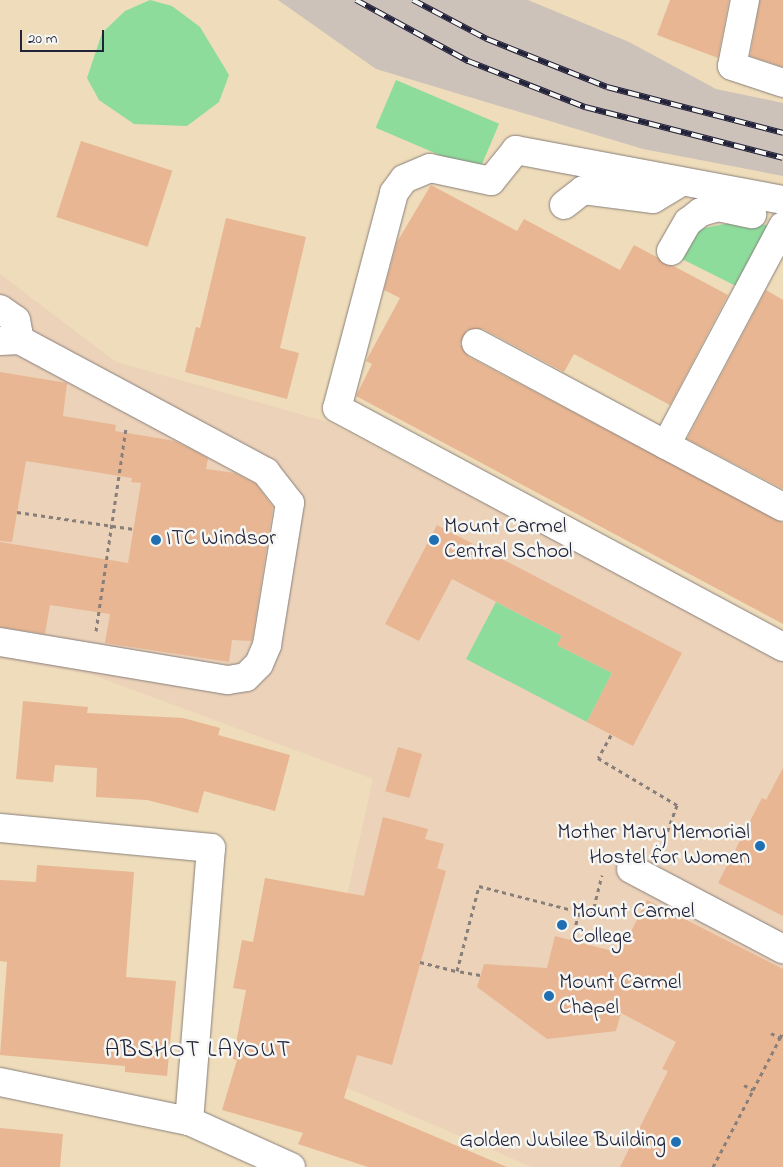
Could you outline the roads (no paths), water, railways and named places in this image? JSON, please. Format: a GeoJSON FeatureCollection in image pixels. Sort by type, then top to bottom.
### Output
{"type":"FeatureCollection","features":[{"type":"Feature","properties":{"kind":"street"},"geometry":{"type":"LineString","coordinates":[[745,0],[732,66],[783,82]]}},
{"type":"Feature","properties":{"kind":"street"},"geometry":{"type":"LineString","coordinates":[[783,200],[516,150],[490,181],[430,168],[404,179],[394,193],[337,408],[783,647]]}},
{"type":"Feature","properties":{"kind":"street"},"geometry":{"type":"LineString","coordinates":[[564,204],[583,190],[653,199],[681,182]]}},
{"type":"Feature","properties":{"kind":"street"},"geometry":{"type":"LineString","coordinates":[[671,251],[688,222],[709,208],[783,219]]}},
{"type":"Feature","properties":{"kind":"street"},"geometry":{"type":"LineString","coordinates":[[666,445],[783,226]]}},
{"type":"Feature","properties":{"kind":"street"},"geometry":{"type":"LineString","coordinates":[[0,309],[16,320],[10,340],[130,399],[266,472],[290,503],[278,594],[267,645],[259,664],[246,677],[228,680],[0,642]]}},
{"type":"Feature","properties":{"kind":"street"},"geometry":{"type":"LineString","coordinates":[[476,343],[783,507]]}},
{"type":"Feature","properties":{"kind":"street"},"geometry":{"type":"LineString","coordinates":[[0,828],[211,848],[189,1121]]}},
{"type":"Feature","properties":{"kind":"street"},"geometry":{"type":"LineString","coordinates":[[641,874],[783,949]]}},
{"type":"Feature","properties":{"kind":"street"},"geometry":{"type":"LineString","coordinates":[[0,1082],[189,1121],[290,1167]]}},
{"type":"Feature","properties":{"kind":"railway"},"geometry":{"type":"LineString","coordinates":[[356,0],[468,61],[585,107],[783,158]]}},
{"type":"Feature","properties":{"kind":"railway"},"geometry":{"type":"LineString","coordinates":[[413,0],[487,39],[607,87],[783,133]]}},
{"type":"Feature","properties":{"kind":"place","name":"ITC Windsor"},"geometry":{"type":"Point","coordinates":[156,540]}},
{"type":"Feature","properties":{"kind":"place","name":"Mount Carmel Central School"},"geometry":{"type":"Point","coordinates":[434,540]}},
{"type":"Feature","properties":{"kind":"place","name":"Mother Mary Memorial Hostel for Women"},"geometry":{"type":"Point","coordinates":[760,846]}},
{"type":"Feature","properties":{"kind":"place","name":"Mount Carmel College"},"geometry":{"type":"Point","coordinates":[562,925]}},
{"type":"Feature","properties":{"kind":"place","name":"Mount Carmel Chapel"},"geometry":{"type":"Point","coordinates":[549,996]}},
{"type":"Feature","properties":{"kind":"place","name":"Golden Jubilee Building"},"geometry":{"type":"Point","coordinates":[676,1142]}},
{"type":"Feature","properties":{"kind":"district","name":"ABSHOT LAYOUT"},"geometry":{"type":"Point","coordinates":[198,1051]}}]}
